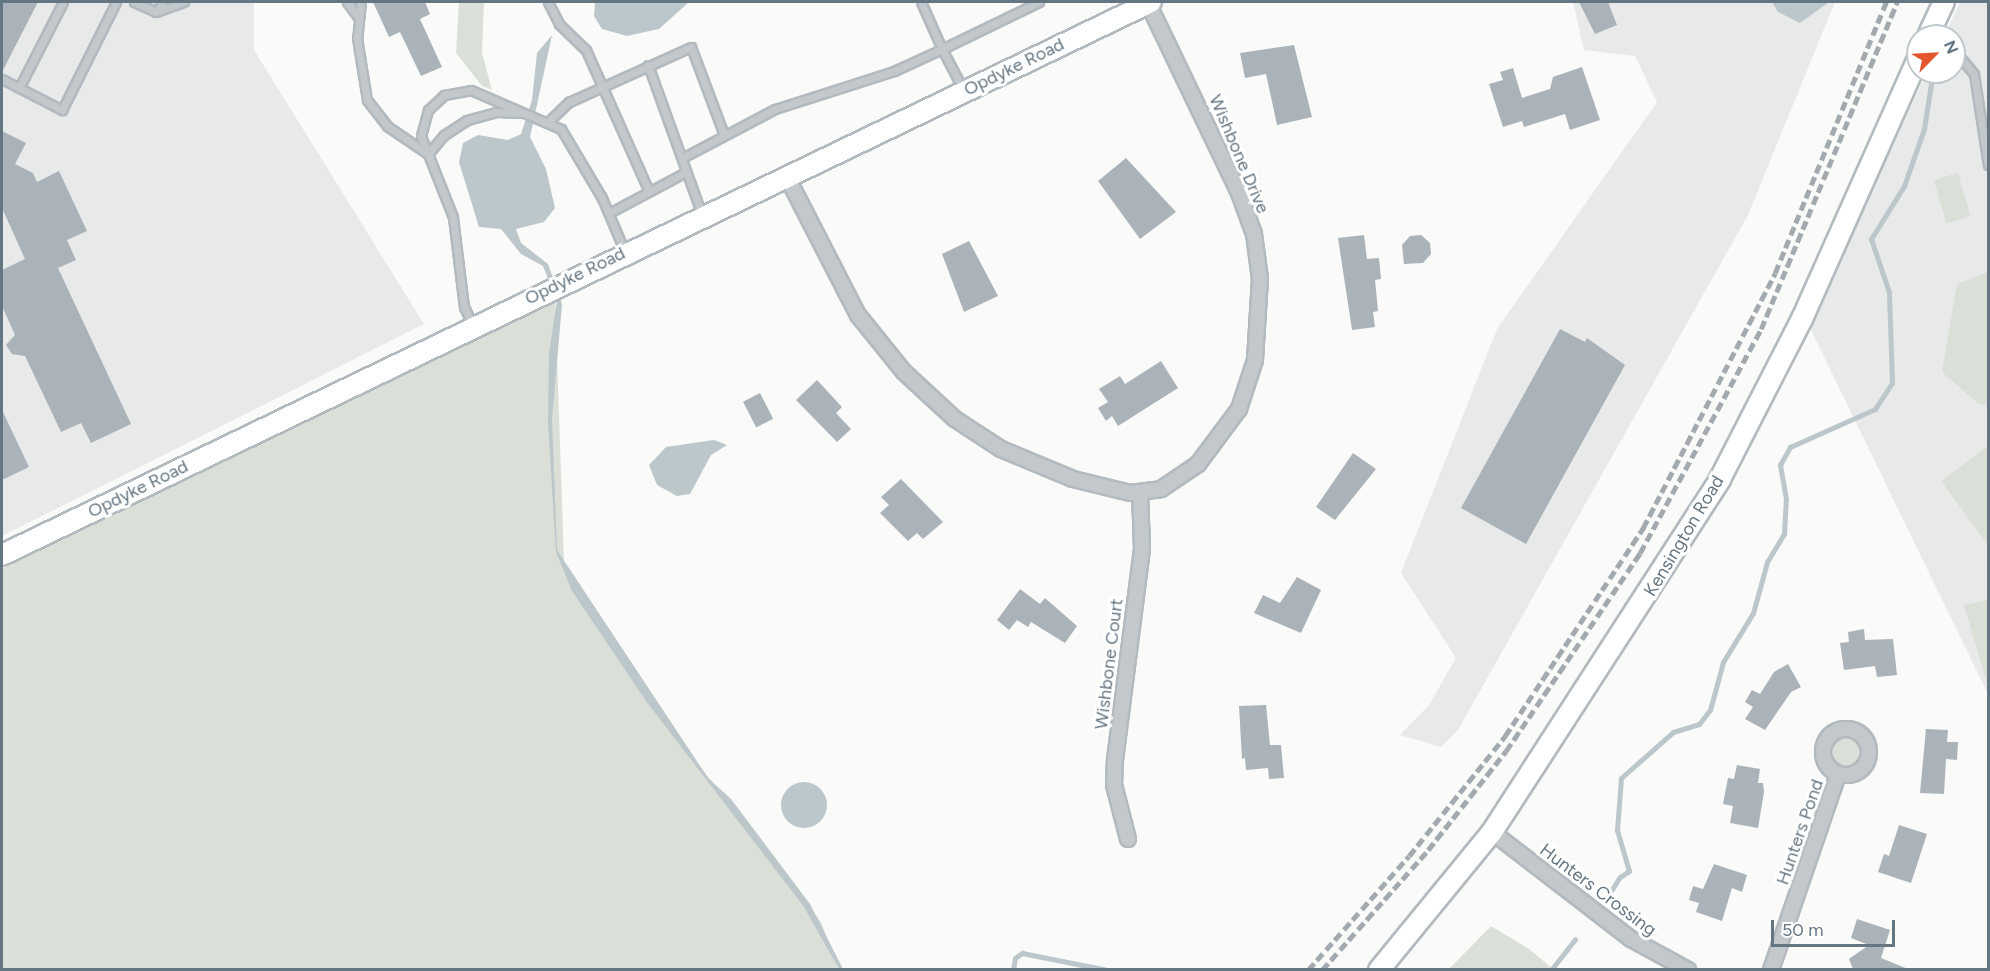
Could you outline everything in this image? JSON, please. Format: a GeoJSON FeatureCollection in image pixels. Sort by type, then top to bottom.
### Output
{"type":"FeatureCollection","features":[{"type":"Feature","properties":{"kind":"main road","name":"Opdyke Road"},"geometry":{"type":"LineString","coordinates":[[2,555],[625,252],[1150,2]]}},
{"type":"Feature","properties":{"kind":"main road"},"geometry":{"type":"LineString","coordinates":[[1937,24],[1944,2]]}},
{"type":"Feature","properties":{"kind":"main road","name":"Kensington Road"},"geometry":{"type":"LineString","coordinates":[[1379,969],[1492,832],[1720,479],[1802,319],[1907,84]]}},
{"type":"Feature","properties":{"kind":"street","name":"Wishbone Drive"},"geometry":{"type":"LineString","coordinates":[[786,175],[858,315],[933,400],[970,430],[1019,458],[1098,488],[1140,494],[1161,489],[1185,475],[1229,426],[1250,381],[1260,302],[1258,256],[1247,212],[1150,2]]}},
{"type":"Feature","properties":{"kind":"street","name":"Wishbone Court"},"geometry":{"type":"LineString","coordinates":[[1128,839],[1114,768],[1142,549],[1140,494]]}},
{"type":"Feature","properties":{"kind":"street","name":"Hunters Pond"},"geometry":{"type":"LineString","coordinates":[[1772,969],[1838,774]]}},
{"type":"Feature","properties":{"kind":"street","name":"Hunters Crossing"},"geometry":{"type":"LineString","coordinates":[[1492,832],[1631,939],[1688,969]]}},
{"type":"Feature","properties":{"kind":"lane"},"geometry":{"type":"LineString","coordinates":[[20,88],[63,2]]}},
{"type":"Feature","properties":{"kind":"lane"},"geometry":{"type":"LineString","coordinates":[[2,80],[62,110],[116,2]]}},
{"type":"Feature","properties":{"kind":"lane"},"geometry":{"type":"LineString","coordinates":[[134,2],[156,12],[184,2]]}},
{"type":"Feature","properties":{"kind":"lane"},"geometry":{"type":"LineString","coordinates":[[156,12],[163,2]]}},
{"type":"Feature","properties":{"kind":"lane"},"geometry":{"type":"LineString","coordinates":[[347,2],[357,16]]}},
{"type":"Feature","properties":{"kind":"lane"},"geometry":{"type":"LineString","coordinates":[[361,2],[357,16],[360,65],[370,106],[387,126],[428,154]]}},
{"type":"Feature","properties":{"kind":"lane"},"geometry":{"type":"LineString","coordinates":[[548,2],[559,24],[586,50],[648,189]]}},
{"type":"Feature","properties":{"kind":"lane"},"geometry":{"type":"LineString","coordinates":[[921,2],[964,91]]}},
{"type":"Feature","properties":{"kind":"lane"},"geometry":{"type":"LineString","coordinates":[[684,157],[719,140],[723,132],[942,49],[1039,2]]}},
{"type":"Feature","properties":{"kind":"lane"},"geometry":{"type":"LineString","coordinates":[[549,121],[568,102],[691,47],[723,132]]}},
{"type":"Feature","properties":{"kind":"lane"},"geometry":{"type":"LineString","coordinates":[[1966,64],[1974,74],[1989,165]]}},
{"type":"Feature","properties":{"kind":"lane"},"geometry":{"type":"LineString","coordinates":[[648,65],[684,157],[684,173],[702,215]]}},
{"type":"Feature","properties":{"kind":"lane"},"geometry":{"type":"LineString","coordinates":[[473,326],[464,308],[453,217],[421,136],[425,115],[437,99],[453,91],[471,90],[523,113],[549,121],[573,145],[609,213],[625,252]]}},
{"type":"Feature","properties":{"kind":"lane"},"geometry":{"type":"LineString","coordinates":[[428,154],[451,129],[467,120],[496,112],[523,113]]}},
{"type":"Feature","properties":{"kind":"lane"},"geometry":{"type":"LineString","coordinates":[[609,213],[648,189],[684,173]]}},
{"type":"Feature","properties":{"kind":"shaded area"},"geometry":{"type":"Polygon","coordinates":[[[2,2],[254,2],[254,50],[424,324],[2,536],[2,2]]]}},
{"type":"Feature","properties":{"kind":"shaded area"},"geometry":{"type":"Polygon","coordinates":[[[459,2],[484,2],[482,53],[492,90],[482,86],[456,53],[459,2]]]}},
{"type":"Feature","properties":{"kind":"shaded area"},"geometry":{"type":"Polygon","coordinates":[[[595,2],[689,2],[659,29],[627,36],[602,29],[594,16],[595,2]]]}},
{"type":"Feature","properties":{"kind":"shaded area"},"geometry":{"type":"Polygon","coordinates":[[[1573,2],[1835,2],[1748,215],[1458,730],[1441,747],[1400,735],[1429,705],[1456,658],[1401,573],[1497,329],[1657,102],[1635,56],[1584,50],[1573,2]]]}},
{"type":"Feature","properties":{"kind":"shaded area"},"geometry":{"type":"Polygon","coordinates":[[[1772,2],[1829,2],[1800,23],[1778,12],[1772,2]]]}},
{"type":"Feature","properties":{"kind":"shaded area"},"geometry":{"type":"Polygon","coordinates":[[[1960,2],[1988,2],[1988,694],[1809,326],[1921,84],[1966,84],[1966,24],[1950,24],[1960,2]]]}},
{"type":"Feature","properties":{"kind":"shaded area"},"geometry":{"type":"Polygon","coordinates":[[[552,35],[530,137],[546,169],[555,208],[544,222],[516,229],[521,243],[548,264],[562,304],[552,420],[557,550],[708,778],[731,799],[810,904],[843,969],[839,969],[804,907],[646,701],[572,591],[556,552],[548,423],[549,353],[557,300],[543,266],[521,254],[501,229],[479,227],[459,162],[463,143],[478,135],[508,140],[521,134],[532,100],[537,53],[552,35]]]}},
{"type":"Feature","properties":{"kind":"shaded area"},"geometry":{"type":"Polygon","coordinates":[[[1958,173],[1970,216],[1946,223],[1934,180],[1958,173]]]}},
{"type":"Feature","properties":{"kind":"shaded area"},"geometry":{"type":"Polygon","coordinates":[[[1988,272],[1988,405],[1979,404],[1942,372],[1957,284],[1988,272]]]}},
{"type":"Feature","properties":{"kind":"shaded area"},"geometry":{"type":"Polygon","coordinates":[[[555,298],[564,561],[689,752],[821,922],[838,969],[2,970],[2,569],[555,298]]]}},
{"type":"Feature","properties":{"kind":"shaded area"},"geometry":{"type":"Polygon","coordinates":[[[714,440],[727,445],[711,455],[690,494],[677,496],[657,485],[649,465],[666,447],[714,440]]]}},
{"type":"Feature","properties":{"kind":"shaded area"},"geometry":{"type":"Polygon","coordinates":[[[1988,446],[1988,545],[1941,481],[1988,446]]]}},
{"type":"Feature","properties":{"kind":"shaded area"},"geometry":{"type":"Polygon","coordinates":[[[1988,600],[1988,686],[1964,605],[1988,600]]]}},
{"type":"Feature","properties":{"kind":"shaded area"},"geometry":{"type":"Polygon","coordinates":[[[1846,736],[1857,740],[1861,751],[1857,762],[1846,766],[1835,762],[1831,751],[1835,740],[1846,736]]]}},
{"type":"Feature","properties":{"kind":"shaded area"},"geometry":{"type":"Polygon","coordinates":[[[804,782],[820,789],[827,805],[820,821],[804,828],[788,821],[781,805],[788,789],[804,782]]]}},
{"type":"Feature","properties":{"kind":"shaded area"},"geometry":{"type":"Polygon","coordinates":[[[1491,926],[1529,949],[1553,969],[1449,969],[1491,926]]]}},
{"type":"Feature","properties":{"kind":"building"},"geometry":{"type":"Polygon","coordinates":[[[2,2],[38,2],[2,72],[2,2]]]}},
{"type":"Feature","properties":{"kind":"building"},"geometry":{"type":"Polygon","coordinates":[[[373,2],[425,2],[430,14],[420,19],[442,67],[421,76],[400,32],[389,37],[373,2]]]}},
{"type":"Feature","properties":{"kind":"building"},"geometry":{"type":"Polygon","coordinates":[[[1579,2],[1608,2],[1617,25],[1595,34],[1579,2]]]}},
{"type":"Feature","properties":{"kind":"building"},"geometry":{"type":"Polygon","coordinates":[[[1294,45],[1312,117],[1277,125],[1266,74],[1245,78],[1240,53],[1294,45]]]}},
{"type":"Feature","properties":{"kind":"building"},"geometry":{"type":"Polygon","coordinates":[[[1582,67],[1600,120],[1570,130],[1565,114],[1524,127],[1522,121],[1503,127],[1489,84],[1503,80],[1500,72],[1513,68],[1522,98],[1550,89],[1553,77],[1582,67]]]}},
{"type":"Feature","properties":{"kind":"building"},"geometry":{"type":"Polygon","coordinates":[[[2,131],[26,143],[15,164],[33,173],[37,182],[59,171],[87,231],[67,240],[76,260],[58,268],[131,424],[91,443],[81,423],[61,432],[25,356],[12,354],[6,345],[15,335],[2,306],[2,270],[25,259],[2,208],[2,131]]]}},
{"type":"Feature","properties":{"kind":"building"},"geometry":{"type":"Polygon","coordinates":[[[1126,158],[1176,212],[1140,239],[1098,181],[1126,158]]]}},
{"type":"Feature","properties":{"kind":"building"},"geometry":{"type":"Polygon","coordinates":[[[1364,235],[1367,259],[1379,258],[1381,279],[1375,280],[1378,311],[1373,312],[1375,327],[1352,330],[1338,238],[1364,235]]]}},
{"type":"Feature","properties":{"kind":"building"},"geometry":{"type":"Polygon","coordinates":[[[1421,235],[1430,243],[1431,254],[1423,263],[1404,264],[1402,245],[1410,236],[1421,235]]]}},
{"type":"Feature","properties":{"kind":"building"},"geometry":{"type":"Polygon","coordinates":[[[969,241],[998,296],[964,312],[942,254],[969,241]]]}},
{"type":"Feature","properties":{"kind":"building"},"geometry":{"type":"Polygon","coordinates":[[[1560,329],[1585,342],[1587,338],[1625,365],[1526,544],[1461,508],[1560,329]]]}},
{"type":"Feature","properties":{"kind":"building"},"geometry":{"type":"Polygon","coordinates":[[[1161,361],[1178,388],[1118,426],[1112,416],[1106,421],[1098,408],[1108,402],[1099,389],[1120,376],[1125,384],[1161,361]]]}},
{"type":"Feature","properties":{"kind":"building"},"geometry":{"type":"Polygon","coordinates":[[[817,380],[842,407],[836,413],[851,429],[837,442],[796,400],[817,380]]]}},
{"type":"Feature","properties":{"kind":"building"},"geometry":{"type":"Polygon","coordinates":[[[760,393],[773,419],[756,427],[743,402],[760,393]]]}},
{"type":"Feature","properties":{"kind":"building"},"geometry":{"type":"Polygon","coordinates":[[[2,410],[29,467],[2,480],[2,410]]]}},
{"type":"Feature","properties":{"kind":"building"},"geometry":{"type":"Polygon","coordinates":[[[1353,453],[1376,469],[1335,520],[1316,507],[1353,453]]]}},
{"type":"Feature","properties":{"kind":"building"},"geometry":{"type":"Polygon","coordinates":[[[901,479],[943,522],[923,539],[917,533],[908,541],[880,513],[889,505],[881,497],[901,479]]]}},
{"type":"Feature","properties":{"kind":"building"},"geometry":{"type":"Polygon","coordinates":[[[1297,577],[1321,590],[1301,633],[1254,613],[1263,595],[1280,603],[1297,577]]]}},
{"type":"Feature","properties":{"kind":"building"},"geometry":{"type":"Polygon","coordinates":[[[1020,589],[1040,604],[1045,598],[1077,626],[1065,643],[1031,622],[1028,627],[1017,620],[1009,630],[997,620],[1020,589]]]}},
{"type":"Feature","properties":{"kind":"building"},"geometry":{"type":"Polygon","coordinates":[[[1864,629],[1865,640],[1893,639],[1897,675],[1877,677],[1875,666],[1844,670],[1840,643],[1849,642],[1848,632],[1864,629]]]}},
{"type":"Feature","properties":{"kind":"building"},"geometry":{"type":"Polygon","coordinates":[[[1788,664],[1801,687],[1791,692],[1765,730],[1745,719],[1753,707],[1745,702],[1752,690],[1760,694],[1774,672],[1788,664]]]}},
{"type":"Feature","properties":{"kind":"building"},"geometry":{"type":"Polygon","coordinates":[[[1266,705],[1270,745],[1281,745],[1284,778],[1269,779],[1268,768],[1246,770],[1245,758],[1242,759],[1239,706],[1266,705]]]}},
{"type":"Feature","properties":{"kind":"building"},"geometry":{"type":"Polygon","coordinates":[[[1926,729],[1948,730],[1947,742],[1958,742],[1957,760],[1946,759],[1944,794],[1920,793],[1926,729]]]}},
{"type":"Feature","properties":{"kind":"building"},"geometry":{"type":"Polygon","coordinates":[[[1737,765],[1760,769],[1758,783],[1763,783],[1764,792],[1758,828],[1730,823],[1733,806],[1723,804],[1728,778],[1734,779],[1737,765]]]}},
{"type":"Feature","properties":{"kind":"building"},"geometry":{"type":"Polygon","coordinates":[[[1899,825],[1927,834],[1911,883],[1878,872],[1884,854],[1889,856],[1899,825]]]}},
{"type":"Feature","properties":{"kind":"building"},"geometry":{"type":"Polygon","coordinates":[[[1714,864],[1747,875],[1742,892],[1732,888],[1722,921],[1696,912],[1699,903],[1689,900],[1693,886],[1703,889],[1714,864]]]}},
{"type":"Feature","properties":{"kind":"building"},"geometry":{"type":"Polygon","coordinates":[[[1857,919],[1890,930],[1881,958],[1908,969],[1853,969],[1849,959],[1869,945],[1851,938],[1857,919]]]}},
{"type":"Feature","properties":{"kind":"waterway"},"geometry":{"type":"LineString","coordinates":[[1606,899],[1620,877],[1629,871],[1617,830],[1621,778],[1673,732],[1699,724],[1710,710],[1723,662],[1753,613],[1767,562],[1784,534],[1786,499],[1780,465],[1790,447],[1875,409],[1892,383],[1889,292],[1871,239],[1904,186],[1924,129],[1931,84]]}},
{"type":"Feature","properties":{"kind":"waterway"},"geometry":{"type":"LineString","coordinates":[[1551,970],[1575,939]]}},
{"type":"Feature","properties":{"kind":"waterway"},"geometry":{"type":"LineString","coordinates":[[1013,970],[1015,958],[1022,953],[1107,970]]}},
{"type":"Feature","properties":{"kind":"railway"},"geometry":{"type":"LineString","coordinates":[[1308,970],[1409,856],[1505,736],[1643,528],[1775,273],[1886,2]]}},
{"type":"Feature","properties":{"kind":"railway"},"geometry":{"type":"LineString","coordinates":[[1322,970],[1428,850],[1506,751],[1640,553],[1761,329],[1897,2]]}}]}
